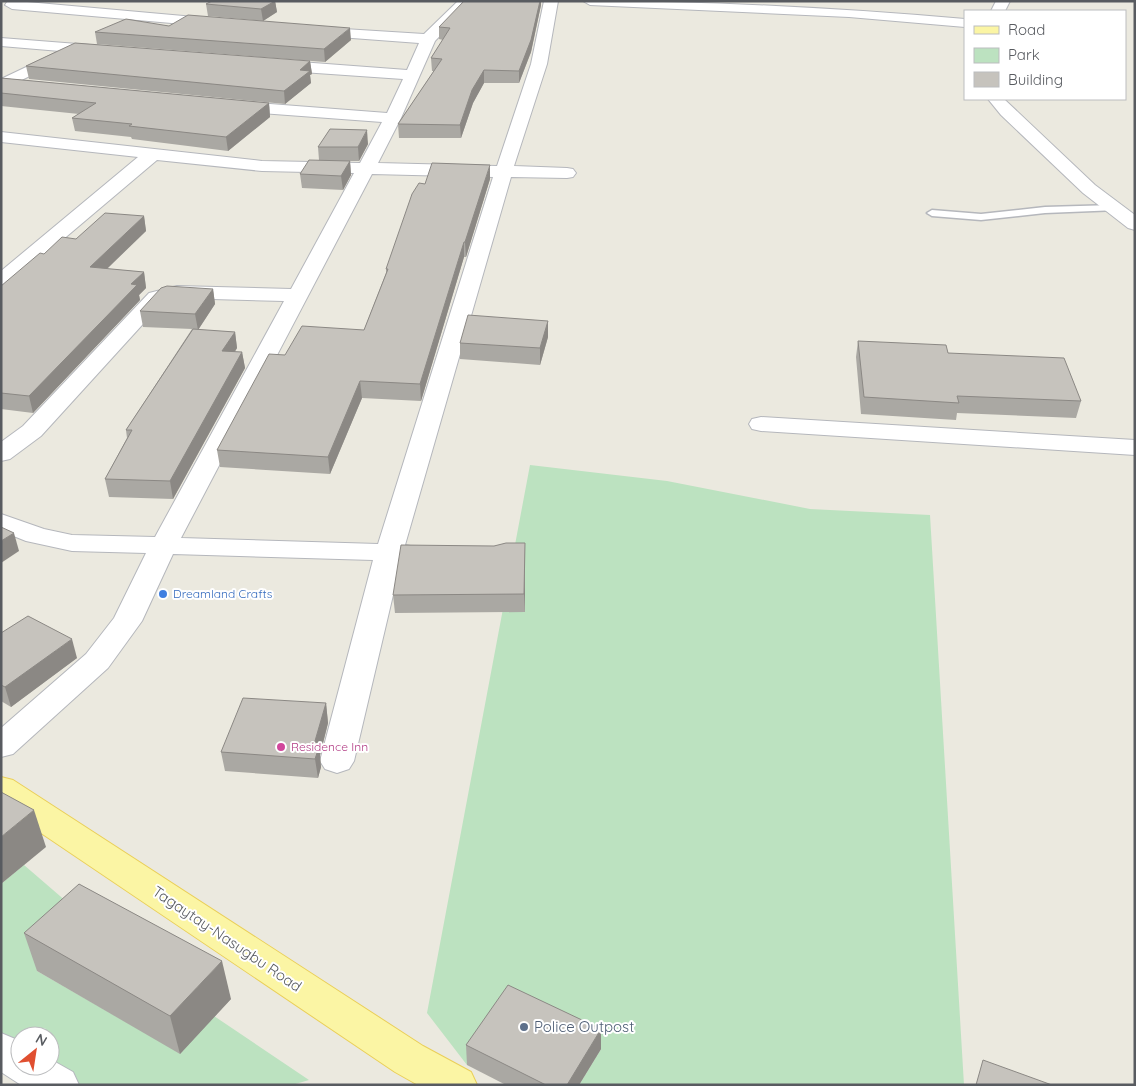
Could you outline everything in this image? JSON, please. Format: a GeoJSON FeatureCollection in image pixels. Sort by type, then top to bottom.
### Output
{"type":"FeatureCollection","features":[{"type":"Feature","properties":{"kind":"main road","name":"Tagaytay-Nasugbu Road"},"geometry":{"type":"LineString","coordinates":[[1,789],[401,1054],[456,1085]]}},
{"type":"Feature","properties":{"kind":"street"},"geometry":{"type":"LineString","coordinates":[[1,746],[97,661],[127,621],[164,545],[393,118],[414,76],[428,39],[466,1]]}},
{"type":"Feature","properties":{"kind":"street"},"geometry":{"type":"LineString","coordinates":[[337,761],[389,553],[521,115],[539,64],[551,1]]}},
{"type":"Feature","properties":{"kind":"street"},"geometry":{"type":"LineString","coordinates":[[590,1],[849,13],[964,22]]}},
{"type":"Feature","properties":{"kind":"street"},"geometry":{"type":"LineString","coordinates":[[11,6],[235,25]]}},
{"type":"Feature","properties":{"kind":"street"},"geometry":{"type":"LineString","coordinates":[[178,20],[202,6]]}},
{"type":"Feature","properties":{"kind":"street"},"geometry":{"type":"LineString","coordinates":[[302,31],[428,39]]}},
{"type":"Feature","properties":{"kind":"street"},"geometry":{"type":"LineString","coordinates":[[1,42],[117,51]]}},
{"type":"Feature","properties":{"kind":"street"},"geometry":{"type":"LineString","coordinates":[[3,83],[77,47]]}},
{"type":"Feature","properties":{"kind":"street"},"geometry":{"type":"LineString","coordinates":[[263,64],[414,76]]}},
{"type":"Feature","properties":{"kind":"street"},"geometry":{"type":"LineString","coordinates":[[3,83],[33,86]]}},
{"type":"Feature","properties":{"kind":"street"},"geometry":{"type":"LineString","coordinates":[[997,100],[1007,112],[1082,182],[1135,224]]}},
{"type":"Feature","properties":{"kind":"street"},"geometry":{"type":"LineString","coordinates":[[215,104],[393,118]]}},
{"type":"Feature","properties":{"kind":"street"},"geometry":{"type":"LineString","coordinates":[[1,137],[262,166],[567,173]]}},
{"type":"Feature","properties":{"kind":"street"},"geometry":{"type":"LineString","coordinates":[[1,282],[153,154]]}},
{"type":"Feature","properties":{"kind":"street"},"geometry":{"type":"LineString","coordinates":[[1,454],[32,431],[156,297],[177,292],[298,295]]}},
{"type":"Feature","properties":{"kind":"street"},"geometry":{"type":"LineString","coordinates":[[761,424],[1135,448]]}},
{"type":"Feature","properties":{"kind":"street"},"geometry":{"type":"LineString","coordinates":[[1,522],[36,535],[72,543],[428,554]]}},
{"type":"Feature","properties":{"kind":"street"},"geometry":{"type":"LineString","coordinates":[[43,1076],[58,1085]]}},
{"type":"Feature","properties":{"kind":"lane"},"geometry":{"type":"LineString","coordinates":[[932,213],[981,217],[1045,210],[1114,208]]}},
{"type":"Feature","properties":{"kind":"green space"},"geometry":{"type":"Polygon","coordinates":[[[530,465],[667,481],[810,509],[930,515],[964,1085],[579,1085],[601,1049],[467,1065],[427,1013],[530,465]]]}},
{"type":"Feature","properties":{"kind":"green space"},"geometry":{"type":"Polygon","coordinates":[[[24,865],[89,921],[37,971],[180,1053],[214,1016],[309,1080],[292,1085],[69,1085],[60,1076],[60,1026],[10,1026],[10,1049],[1,1044],[1,884],[24,865]]]}},
{"type":"Feature","properties":{"kind":"building"},"geometry":{"type":"Polygon","coordinates":[[[212,1],[275,1],[261,9],[206,4],[212,1]]]}},
{"type":"Feature","properties":{"kind":"building"},"geometry":{"type":"Polygon","coordinates":[[[464,1],[540,1],[531,40],[519,71],[484,70],[472,90],[460,125],[398,124],[442,59],[431,58],[450,28],[439,27],[464,1]]]}},
{"type":"Feature","properties":{"kind":"building"},"geometry":{"type":"Polygon","coordinates":[[[188,15],[350,28],[324,49],[95,32],[126,19],[169,26],[188,15]]]}},
{"type":"Feature","properties":{"kind":"building"},"geometry":{"type":"Polygon","coordinates":[[[75,43],[310,61],[300,70],[310,71],[284,91],[26,66],[75,43]]]}},
{"type":"Feature","properties":{"kind":"building"},"geometry":{"type":"Polygon","coordinates":[[[1,78],[269,103],[226,137],[72,118],[96,103],[1,93],[1,78]]]}},
{"type":"Feature","properties":{"kind":"building"},"geometry":{"type":"Polygon","coordinates":[[[330,129],[367,130],[358,147],[318,147],[330,129]]]}},
{"type":"Feature","properties":{"kind":"building"},"geometry":{"type":"Polygon","coordinates":[[[309,160],[350,161],[341,176],[300,174],[309,160]]]}},
{"type":"Feature","properties":{"kind":"building"},"geometry":{"type":"Polygon","coordinates":[[[432,163],[490,165],[420,384],[360,381],[328,457],[217,450],[269,354],[285,355],[302,326],[364,330],[388,269],[386,269],[412,194],[419,183],[425,184],[432,163]]]}},
{"type":"Feature","properties":{"kind":"building"},"geometry":{"type":"Polygon","coordinates":[[[105,213],[144,216],[90,267],[144,272],[131,284],[137,285],[29,396],[1,393],[1,286],[40,253],[44,254],[62,237],[76,239],[105,213]]]}},
{"type":"Feature","properties":{"kind":"building"},"geometry":{"type":"Polygon","coordinates":[[[167,286],[213,289],[195,314],[140,311],[161,288],[167,286]]]}},
{"type":"Feature","properties":{"kind":"building"},"geometry":{"type":"Polygon","coordinates":[[[468,315],[548,321],[540,348],[460,343],[468,315]]]}},
{"type":"Feature","properties":{"kind":"building"},"geometry":{"type":"Polygon","coordinates":[[[193,329],[235,332],[222,351],[242,352],[170,481],[105,479],[132,430],[126,430],[193,329]]]}},
{"type":"Feature","properties":{"kind":"building"},"geometry":{"type":"Polygon","coordinates":[[[858,341],[946,345],[948,353],[1064,358],[1081,401],[957,396],[959,403],[864,397],[858,341]]]}},
{"type":"Feature","properties":{"kind":"building"},"geometry":{"type":"Polygon","coordinates":[[[1,527],[14,533],[1,541],[1,527]]]}},
{"type":"Feature","properties":{"kind":"building"},"geometry":{"type":"Polygon","coordinates":[[[506,543],[525,543],[524,594],[393,595],[401,545],[494,546],[506,543]]]}},
{"type":"Feature","properties":{"kind":"building"},"geometry":{"type":"Polygon","coordinates":[[[28,616],[72,639],[5,687],[1,685],[1,633],[28,616]]]}},
{"type":"Feature","properties":{"kind":"building"},"geometry":{"type":"Polygon","coordinates":[[[243,698],[326,703],[315,741],[319,747],[315,759],[221,752],[243,698]]]}},
{"type":"Feature","properties":{"kind":"building"},"geometry":{"type":"Polygon","coordinates":[[[1,792],[34,810],[1,837],[1,792]]]}},
{"type":"Feature","properties":{"kind":"building"},"geometry":{"type":"Polygon","coordinates":[[[79,884],[222,961],[170,1016],[24,933],[79,884]]]}},
{"type":"Feature","properties":{"kind":"building","name":"Police Outpost"},"geometry":{"type":"Polygon","coordinates":[[[508,985],[601,1029],[567,1085],[546,1085],[466,1045],[508,985]]]}},
{"type":"Feature","properties":{"kind":"building"},"geometry":{"type":"Polygon","coordinates":[[[983,1060],[1052,1085],[976,1085],[983,1060]]]}},
{"type":"Feature","properties":{"kind":"place","name":"Dreamland Crafts"},"geometry":{"type":"Point","coordinates":[163,594]}},
{"type":"Feature","properties":{"kind":"place","name":"Residence Inn"},"geometry":{"type":"Point","coordinates":[281,747]}},
{"type":"Feature","properties":{"kind":"place","name":"Police Outpost"},"geometry":{"type":"Point","coordinates":[524,1027]}}]}
